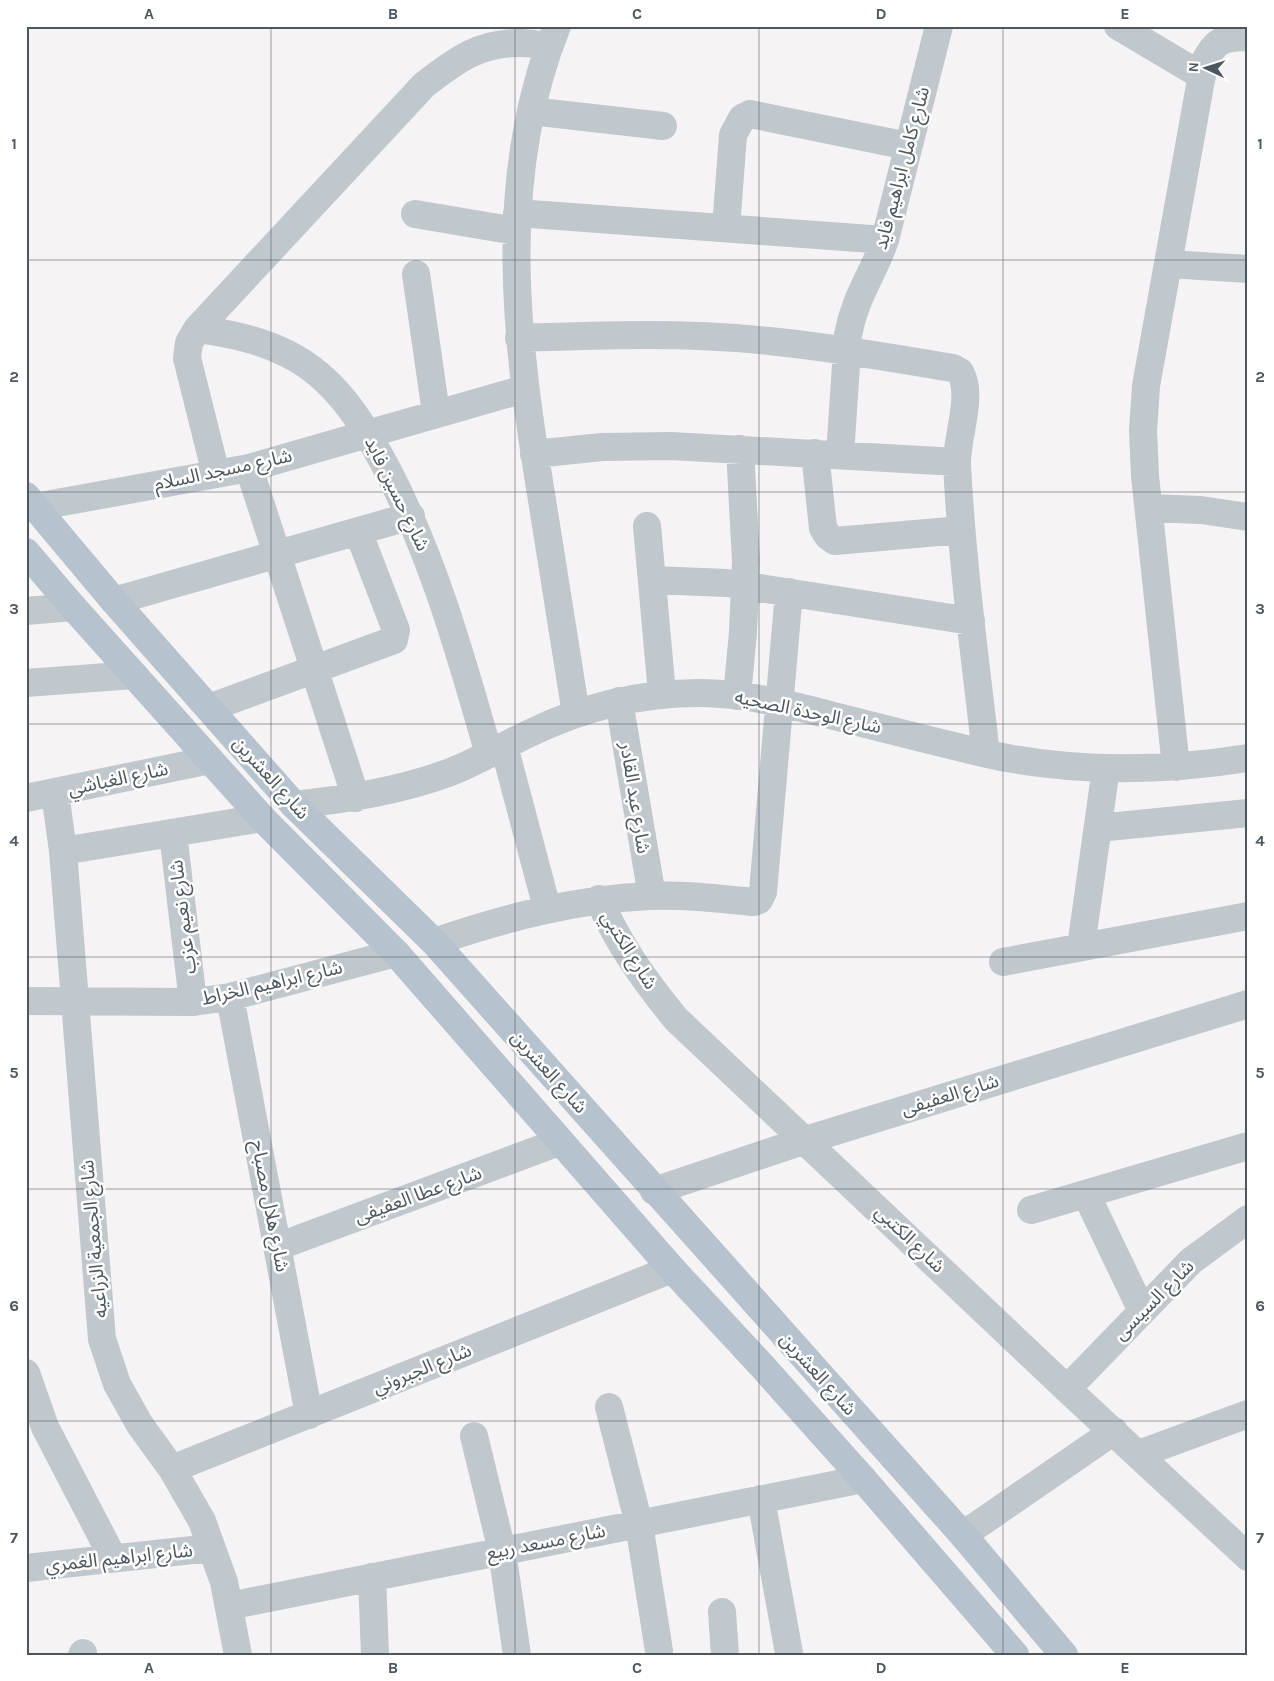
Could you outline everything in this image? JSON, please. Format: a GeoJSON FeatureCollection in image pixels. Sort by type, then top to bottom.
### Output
{"type":"FeatureCollection","features":[{"type":"Feature","properties":{"kind":"main road","name":"شارع العشرين"},"geometry":{"type":"LineString","coordinates":[[31,501],[114,601],[294,805],[434,942],[654,1191],[963,1535],[1064,1655]]}},
{"type":"Feature","properties":{"kind":"main road","name":"شارع العشرين"},"geometry":{"type":"LineString","coordinates":[[26,552],[262,818],[396,953],[559,1142],[863,1479],[1015,1655]]}},
{"type":"Feature","properties":{"kind":"main road"},"geometry":{"type":"LineString","coordinates":[[763,1367],[790,1343]]}},
{"type":"Feature","properties":{"kind":"street","name":"شارع كامل ابراهيم فايد"},"geometry":{"type":"LineString","coordinates":[[938,26],[885,240],[879,257],[856,302],[848,335],[828,454],[823,528],[828,536],[835,541],[961,530]]}},
{"type":"Feature","properties":{"kind":"street"},"geometry":{"type":"LineString","coordinates":[[1118,26],[1202,76]]}},
{"type":"Feature","properties":{"kind":"street"},"geometry":{"type":"LineString","coordinates":[[1176,767],[1145,476],[1143,431],[1146,386],[1170,264],[1204,63],[1211,48],[1224,39],[1248,37]]}},
{"type":"Feature","properties":{"kind":"street"},"geometry":{"type":"LineString","coordinates":[[552,38],[531,111],[516,222],[515,285],[524,389],[576,714]]}},
{"type":"Feature","properties":{"kind":"street"},"geometry":{"type":"LineString","coordinates":[[216,474],[187,358],[189,343],[197,330],[424,85],[450,65],[490,45],[540,44],[552,38]]}},
{"type":"Feature","properties":{"kind":"street"},"geometry":{"type":"LineString","coordinates":[[531,111],[663,126]]}},
{"type":"Feature","properties":{"kind":"street"},"geometry":{"type":"LineString","coordinates":[[726,228],[733,135],[742,118],[750,114],[908,146]]}},
{"type":"Feature","properties":{"kind":"street"},"geometry":{"type":"LineString","coordinates":[[415,214],[516,222],[726,228],[885,240]]}},
{"type":"Feature","properties":{"kind":"street"},"geometry":{"type":"LineString","coordinates":[[1170,264],[1248,269]]}},
{"type":"Feature","properties":{"kind":"street"},"geometry":{"type":"LineString","coordinates":[[416,274],[436,413]]}},
{"type":"Feature","properties":{"kind":"street","name":"شارع حسين فايد"},"geometry":{"type":"LineString","coordinates":[[197,330],[232,334],[267,344],[299,360],[327,382],[352,409],[368,432],[411,516],[446,604],[547,908]]}},
{"type":"Feature","properties":{"kind":"street"},"geometry":{"type":"LineString","coordinates":[[519,338],[692,335],[770,341],[953,368],[960,372],[965,388],[957,462],[961,530],[986,754]]}},
{"type":"Feature","properties":{"kind":"street","name":"شارع مسجد السلام"},"geometry":{"type":"LineString","coordinates":[[31,501],[249,468],[368,432],[524,389]]}},
{"type":"Feature","properties":{"kind":"street"},"geometry":{"type":"LineString","coordinates":[[534,454],[602,447],[671,446],[957,462]]}},
{"type":"Feature","properties":{"kind":"street"},"geometry":{"type":"LineString","coordinates":[[738,696],[746,585],[746,534],[740,449]]}},
{"type":"Feature","properties":{"kind":"street"},"geometry":{"type":"LineString","coordinates":[[249,468],[356,798]]}},
{"type":"Feature","properties":{"kind":"street"},"geometry":{"type":"LineString","coordinates":[[1149,508],[1201,510],[1248,517]]}},
{"type":"Feature","properties":{"kind":"street"},"geometry":{"type":"LineString","coordinates":[[114,601],[411,516]]}},
{"type":"Feature","properties":{"kind":"street"},"geometry":{"type":"LineString","coordinates":[[648,526],[662,694]]}},
{"type":"Feature","properties":{"kind":"street"},"geometry":{"type":"LineString","coordinates":[[209,708],[391,642],[396,636],[396,630],[358,532]]}},
{"type":"Feature","properties":{"kind":"street"},"geometry":{"type":"LineString","coordinates":[[652,580],[727,582],[971,621]]}},
{"type":"Feature","properties":{"kind":"street"},"geometry":{"type":"LineString","coordinates":[[434,942],[503,919],[547,908],[599,899],[652,896],[707,896],[754,902],[759,900],[763,892],[770,836],[789,592]]}},
{"type":"Feature","properties":{"kind":"street"},"geometry":{"type":"LineString","coordinates":[[26,611],[73,607]]}},
{"type":"Feature","properties":{"kind":"street"},"geometry":{"type":"LineString","coordinates":[[26,683],[134,675]]}},
{"type":"Feature","properties":{"kind":"street","name":"شارع الوحدة الصحيه"},"geometry":{"type":"LineString","coordinates":[[294,805],[356,798],[408,786],[451,772],[576,714],[619,701],[662,694],[700,692],[779,702],[986,754],[1046,764],[1106,768],[1176,767],[1248,758]]}},
{"type":"Feature","properties":{"kind":"street","name":"شارع عبد القادر"},"geometry":{"type":"LineString","coordinates":[[619,701],[652,896]]}},
{"type":"Feature","properties":{"kind":"street","name":"شارع الغباشي"},"geometry":{"type":"LineString","coordinates":[[26,798],[210,760]]}},
{"type":"Feature","properties":{"kind":"street"},"geometry":{"type":"LineString","coordinates":[[1081,947],[1106,768]]}},
{"type":"Feature","properties":{"kind":"street","name":"شارع الجمعية الزراعيه"},"geometry":{"type":"LineString","coordinates":[[55,793],[63,851],[102,1339],[117,1384],[140,1426],[172,1469],[202,1521],[224,1582],[238,1655]]}},
{"type":"Feature","properties":{"kind":"street"},"geometry":{"type":"LineString","coordinates":[[1098,828],[1248,813]]}},
{"type":"Feature","properties":{"kind":"street"},"geometry":{"type":"LineString","coordinates":[[63,851],[262,818]]}},
{"type":"Feature","properties":{"kind":"street","name":"شارع نعيم عزب"},"geometry":{"type":"LineString","coordinates":[[173,832],[193,1002]]}},
{"type":"Feature","properties":{"kind":"street","name":"شارع الكتبي"},"geometry":{"type":"LineString","coordinates":[[599,899],[611,927],[637,970],[676,1018],[1067,1389],[1244,1548]]}},
{"type":"Feature","properties":{"kind":"street"},"geometry":{"type":"LineString","coordinates":[[1003,962],[1248,916]]}},
{"type":"Feature","properties":{"kind":"street","name":"شارع ابراهيم الخراط"},"geometry":{"type":"LineString","coordinates":[[26,1001],[193,1002],[230,997],[396,953]]}},
{"type":"Feature","properties":{"kind":"street","name":"شارع هلال مصباح"},"geometry":{"type":"LineString","coordinates":[[230,997],[309,1415]]}},
{"type":"Feature","properties":{"kind":"street","name":"شارع العفيفى"},"geometry":{"type":"LineString","coordinates":[[654,1191],[806,1140],[1248,1004]]}},
{"type":"Feature","properties":{"kind":"street","name":"شارع عطا العفيفى"},"geometry":{"type":"LineString","coordinates":[[278,1247],[559,1142]]}},
{"type":"Feature","properties":{"kind":"street"},"geometry":{"type":"LineString","coordinates":[[1031,1210],[1248,1146]]}},
{"type":"Feature","properties":{"kind":"street"},"geometry":{"type":"LineString","coordinates":[[1086,1194],[1142,1311]]}},
{"type":"Feature","properties":{"kind":"street","name":"شارع السيسى"},"geometry":{"type":"LineString","coordinates":[[1067,1389],[1191,1261],[1248,1219]]}},
{"type":"Feature","properties":{"kind":"street","name":"شارع الجبروني"},"geometry":{"type":"LineString","coordinates":[[172,1469],[672,1269]]}},
{"type":"Feature","properties":{"kind":"street"},"geometry":{"type":"LineString","coordinates":[[26,1373],[36,1427],[113,1558]]}},
{"type":"Feature","properties":{"kind":"street"},"geometry":{"type":"LineString","coordinates":[[609,1407],[639,1524],[659,1651]]}},
{"type":"Feature","properties":{"kind":"street"},"geometry":{"type":"LineString","coordinates":[[1138,1454],[1248,1414]]}},
{"type":"Feature","properties":{"kind":"street"},"geometry":{"type":"LineString","coordinates":[[963,1535],[1114,1431]]}},
{"type":"Feature","properties":{"kind":"street"},"geometry":{"type":"LineString","coordinates":[[474,1436],[502,1551],[517,1655]]}},
{"type":"Feature","properties":{"kind":"street","name":"شارع مسعد ربيع"},"geometry":{"type":"LineString","coordinates":[[229,1606],[863,1479]]}},
{"type":"Feature","properties":{"kind":"street"},"geometry":{"type":"LineString","coordinates":[[762,1499],[789,1653]]}},
{"type":"Feature","properties":{"kind":"street","name":"شارع ابراهيم الغمري"},"geometry":{"type":"LineString","coordinates":[[26,1568],[211,1548]]}},
{"type":"Feature","properties":{"kind":"street"},"geometry":{"type":"LineString","coordinates":[[372,1577],[375,1655]]}},
{"type":"Feature","properties":{"kind":"street"},"geometry":{"type":"LineString","coordinates":[[722,1612],[725,1655]]}}]}
